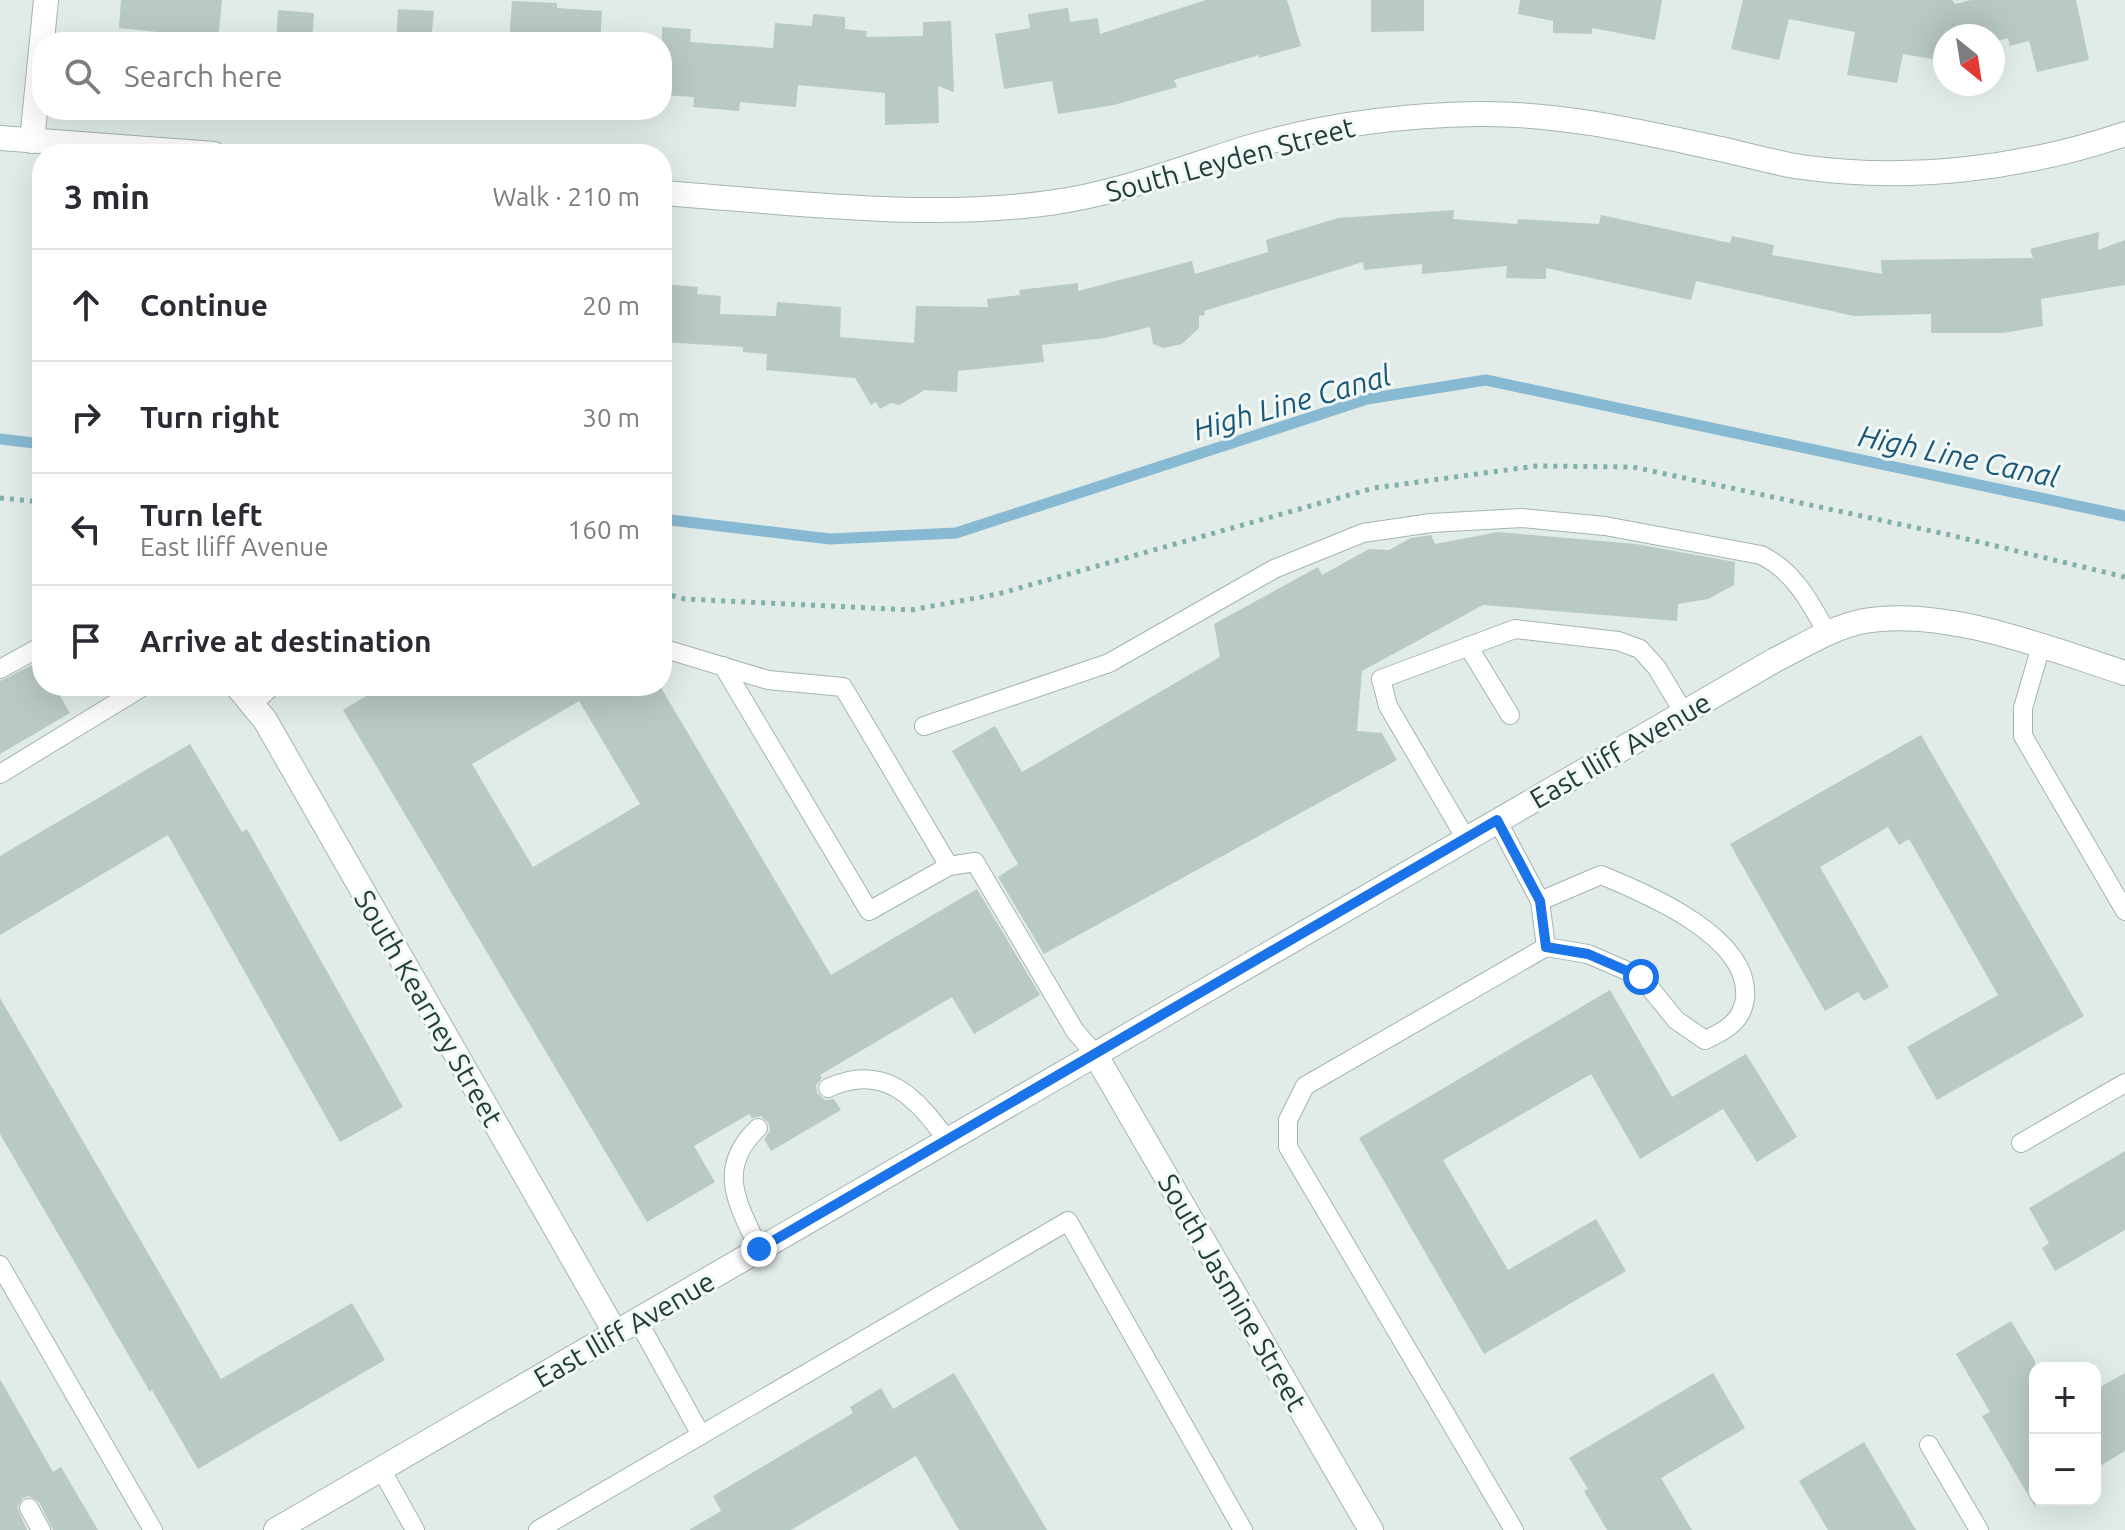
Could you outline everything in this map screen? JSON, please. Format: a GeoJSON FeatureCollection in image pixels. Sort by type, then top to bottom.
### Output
{"type":"FeatureCollection","features":[{"type":"Feature","properties":{"kind":"street"},"geometry":{"type":"LineString","coordinates":[[43,32],[46,0]]}},
{"type":"Feature","properties":{"kind":"street","name":"South Leyden Street"},"geometry":{"type":"LineString","coordinates":[[672,194],[902,211],[1049,203],[1108,192],[1244,149],[1309,133],[1401,117],[1481,114],[1547,117],[1615,126],[1799,166],[1884,173],[1974,168],[2055,155],[2125,134]]}},
{"type":"Feature","properties":{"kind":"street"},"geometry":{"type":"LineString","coordinates":[[32,141],[34,120]]}},
{"type":"Feature","properties":{"kind":"street"},"geometry":{"type":"LineString","coordinates":[[0,138],[74,144]]}},
{"type":"Feature","properties":{"kind":"street","name":"East Iliff Avenue"},"geometry":{"type":"LineString","coordinates":[[276,1530],[1497,820],[1827,633],[1862,622],[1910,618],[1935,620],[2041,646],[2125,673]]}},
{"type":"Feature","properties":{"kind":"street","name":"South Kearney Street"},"geometry":{"type":"LineString","coordinates":[[245,696],[265,720],[616,1334]]}},
{"type":"Feature","properties":{"kind":"street","name":"South Jasmine Street"},"geometry":{"type":"LineString","coordinates":[[1095,1054],[1371,1530]]}},
{"type":"Feature","properties":{"kind":"lane"},"geometry":{"type":"LineString","coordinates":[[924,726],[1109,663],[1274,569],[1348,539],[1363,533],[1431,523],[1522,518],[1605,526],[1736,548],[1778,563],[1804,592],[1827,633]]}},
{"type":"Feature","properties":{"kind":"lane"},"geometry":{"type":"LineString","coordinates":[[1466,839],[1388,706],[1381,679],[1515,629],[1618,641],[1640,649],[1657,668],[1684,713]]}},
{"type":"Feature","properties":{"kind":"lane"},"geometry":{"type":"LineString","coordinates":[[1468,646],[1510,715]]}},
{"type":"Feature","properties":{"kind":"lane"},"geometry":{"type":"LineString","coordinates":[[2041,646],[2023,708],[2023,736],[2125,911]]}},
{"type":"Feature","properties":{"kind":"lane"},"geometry":{"type":"LineString","coordinates":[[0,669],[32,651]]}},
{"type":"Feature","properties":{"kind":"lane"},"geometry":{"type":"LineString","coordinates":[[672,651],[768,680],[843,687],[949,866]]}},
{"type":"Feature","properties":{"kind":"lane"},"geometry":{"type":"LineString","coordinates":[[723,666],[869,911],[949,866],[975,862],[1075,1031],[1095,1054]]}},
{"type":"Feature","properties":{"kind":"lane"},"geometry":{"type":"LineString","coordinates":[[0,774],[128,696]]}},
{"type":"Feature","properties":{"kind":"lane"},"geometry":{"type":"LineString","coordinates":[[1497,820],[1540,901],[1546,947]]}},
{"type":"Feature","properties":{"kind":"lane"},"geometry":{"type":"LineString","coordinates":[[1514,1530],[1288,1147],[1288,1120],[1305,1086],[1546,947],[1588,954],[1641,977],[1676,1020],[1705,1040],[1729,1029],[1744,1007],[1746,981],[1733,958],[1698,923],[1652,896],[1601,875],[1540,901]]}},
{"type":"Feature","properties":{"kind":"lane"},"geometry":{"type":"LineString","coordinates":[[828,1088],[844,1080],[868,1078],[897,1087],[923,1107],[947,1140]]}},
{"type":"Feature","properties":{"kind":"lane"},"geometry":{"type":"LineString","coordinates":[[2021,1143],[2125,1083]]}},
{"type":"Feature","properties":{"kind":"lane"},"geometry":{"type":"LineString","coordinates":[[758,1128],[742,1143],[733,1169],[735,1197],[759,1249]]}},
{"type":"Feature","properties":{"kind":"lane"},"geometry":{"type":"LineString","coordinates":[[538,1530],[1068,1221],[1243,1530]]}},
{"type":"Feature","properties":{"kind":"lane"},"geometry":{"type":"LineString","coordinates":[[0,1265],[153,1530]]}},
{"type":"Feature","properties":{"kind":"lane"},"geometry":{"type":"LineString","coordinates":[[638,1321],[701,1435]]}},
{"type":"Feature","properties":{"kind":"lane"},"geometry":{"type":"LineString","coordinates":[[1929,1445],[1979,1530]]}},
{"type":"Feature","properties":{"kind":"lane"},"geometry":{"type":"LineString","coordinates":[[381,1469],[415,1530]]}},
{"type":"Feature","properties":{"kind":"lane"},"geometry":{"type":"LineString","coordinates":[[29,1508],[41,1530]]}},
{"type":"Feature","properties":{"kind":"path"},"geometry":{"type":"LineString","coordinates":[[0,498],[32,501]]}},
{"type":"Feature","properties":{"kind":"building"},"geometry":{"type":"Polygon","coordinates":[[[121,0],[222,0],[219,32],[157,32],[119,28],[121,0]]]}},
{"type":"Feature","properties":{"kind":"building"},"geometry":{"type":"Polygon","coordinates":[[[1206,0],[1287,0],[1301,46],[1174,80],[1177,87],[1114,105],[1058,114],[1052,81],[1004,89],[995,34],[1030,28],[1028,14],[1068,8],[1070,22],[1098,18],[1100,34],[1206,0]]]}},
{"type":"Feature","properties":{"kind":"building"},"geometry":{"type":"Polygon","coordinates":[[[1371,0],[1424,0],[1424,31],[1371,32],[1371,0]]]}},
{"type":"Feature","properties":{"kind":"building"},"geometry":{"type":"Polygon","coordinates":[[[1520,0],[1662,0],[1655,40],[1592,28],[1592,34],[1553,33],[1553,21],[1518,14],[1520,0]]]}},
{"type":"Feature","properties":{"kind":"building"},"geometry":{"type":"Polygon","coordinates":[[[1743,0],[1952,0],[1955,4],[1971,0],[2076,0],[2089,60],[2037,72],[2029,41],[2010,46],[2008,38],[2005,39],[2005,24],[1933,24],[1933,59],[1903,54],[1897,83],[1847,75],[1855,32],[1789,19],[1779,60],[1731,49],[1743,0]]]}},
{"type":"Feature","properties":{"kind":"building"},"geometry":{"type":"Polygon","coordinates":[[[512,1],[557,3],[557,8],[602,11],[601,32],[510,32],[512,1]]]}},
{"type":"Feature","properties":{"kind":"building"},"geometry":{"type":"Polygon","coordinates":[[[398,9],[434,11],[432,32],[397,32],[398,9]]]}},
{"type":"Feature","properties":{"kind":"building"},"geometry":{"type":"Polygon","coordinates":[[[278,10],[314,13],[313,32],[277,32],[278,10]]]}},
{"type":"Feature","properties":{"kind":"building"},"geometry":{"type":"Polygon","coordinates":[[[813,14],[845,17],[845,29],[867,31],[866,37],[923,36],[923,22],[951,21],[954,92],[938,86],[939,123],[885,125],[885,93],[798,85],[796,107],[740,102],[739,111],[693,107],[694,97],[672,96],[672,32],[662,32],[662,27],[691,29],[690,42],[773,48],[775,23],[812,26],[813,14]]]}},
{"type":"Feature","properties":{"kind":"building"},"geometry":{"type":"Polygon","coordinates":[[[1454,210],[1453,219],[1517,224],[1518,219],[1599,224],[1601,215],[1730,243],[1732,236],[1774,245],[1772,255],[1882,274],[1881,260],[2033,258],[2030,249],[2099,232],[2098,250],[2125,240],[2125,285],[2041,299],[2043,326],[2004,333],[1931,333],[1931,314],[1854,316],[1696,281],[1691,300],[1546,268],[1546,279],[1506,278],[1507,266],[1422,274],[1422,264],[1364,270],[1363,262],[1204,311],[1205,315],[1199,316],[1199,328],[1182,344],[1164,348],[1153,344],[1150,327],[1105,338],[1042,345],[1044,362],[958,371],[957,392],[925,390],[899,405],[891,403],[880,409],[876,402],[871,405],[855,378],[766,370],[767,354],[743,352],[743,347],[672,343],[672,285],[698,287],[697,294],[721,296],[720,314],[776,316],[777,302],[841,307],[840,337],[914,343],[916,306],[988,307],[987,299],[1020,295],[1019,290],[1078,283],[1078,291],[1192,261],[1195,274],[1268,252],[1266,240],[1338,218],[1454,210]]]}},
{"type":"Feature","properties":{"kind":"building"},"geometry":{"type":"Polygon","coordinates":[[[1498,532],[1636,544],[1735,562],[1734,585],[1708,599],[1678,604],[1677,621],[1483,605],[1362,671],[1357,731],[1382,733],[1397,760],[1044,954],[998,877],[1018,864],[952,751],[995,726],[1022,772],[1220,657],[1214,624],[1318,567],[1322,575],[1369,549],[1389,550],[1411,538],[1431,535],[1435,544],[1498,532]]]}},
{"type":"Feature","properties":{"kind":"building"},"geometry":{"type":"Polygon","coordinates":[[[32,665],[32,696],[60,696],[70,713],[0,754],[0,681],[32,665]]]}},
{"type":"Feature","properties":{"kind":"building"},"geometry":{"type":"Polygon","coordinates":[[[366,696],[666,696],[831,975],[977,889],[1040,995],[974,1034],[952,997],[820,1075],[822,1078],[816,1085],[817,1093],[825,1100],[834,1099],[841,1110],[771,1151],[764,1139],[770,1131],[769,1123],[761,1116],[752,1118],[749,1114],[694,1146],[715,1182],[647,1222],[343,710],[366,696]],[[579,701],[472,764],[533,867],[640,804],[579,701]]]}},
{"type":"Feature","properties":{"kind":"building"},"geometry":{"type":"Polygon","coordinates":[[[1921,735],[2084,1016],[1937,1100],[1907,1047],[1998,995],[1909,839],[1899,845],[1888,827],[1820,867],[1889,987],[1864,1001],[1858,992],[1825,1011],[1730,844],[1921,735]]]}},
{"type":"Feature","properties":{"kind":"building"},"geometry":{"type":"Polygon","coordinates":[[[190,744],[242,832],[247,829],[403,1107],[340,1142],[168,835],[0,935],[0,856],[190,744]]]}},
{"type":"Feature","properties":{"kind":"building"},"geometry":{"type":"Polygon","coordinates":[[[1610,990],[1672,1097],[1746,1054],[1797,1137],[1757,1162],[1723,1109],[1640,1159],[1591,1074],[1443,1160],[1508,1270],[1596,1219],[1626,1271],[1484,1354],[1359,1138],[1610,990]]]}},
{"type":"Feature","properties":{"kind":"building"},"geometry":{"type":"Polygon","coordinates":[[[0,998],[221,1379],[352,1303],[385,1360],[198,1469],[0,1134],[0,998]]]}},
{"type":"Feature","properties":{"kind":"building"},"geometry":{"type":"Polygon","coordinates":[[[2125,1151],[2125,1230],[2055,1271],[2042,1248],[2049,1243],[2029,1208],[2125,1151]]]}},
{"type":"Feature","properties":{"kind":"building"},"geometry":{"type":"Polygon","coordinates":[[[2011,1321],[2035,1361],[2029,1362],[2029,1497],[1982,1416],[1990,1412],[1956,1354],[2011,1321]]]}},
{"type":"Feature","properties":{"kind":"building"},"geometry":{"type":"Polygon","coordinates":[[[954,1373],[1047,1530],[959,1530],[916,1456],[791,1530],[689,1530],[721,1511],[713,1496],[853,1413],[850,1407],[881,1388],[893,1409],[954,1373]]]}},
{"type":"Feature","properties":{"kind":"building"},"geometry":{"type":"Polygon","coordinates":[[[1713,1373],[1745,1428],[1661,1478],[1692,1530],[1607,1530],[1569,1458],[1713,1373]]]}},
{"type":"Feature","properties":{"kind":"building"},"geometry":{"type":"Polygon","coordinates":[[[2125,1373],[2125,1451],[2101,1465],[2101,1434],[2101,1387],[2125,1373]]]}},
{"type":"Feature","properties":{"kind":"building"},"geometry":{"type":"Polygon","coordinates":[[[0,1379],[53,1472],[61,1467],[98,1530],[53,1530],[39,1502],[29,1496],[23,1498],[17,1507],[27,1530],[0,1530],[0,1379]]]}},
{"type":"Feature","properties":{"kind":"building"},"geometry":{"type":"Polygon","coordinates":[[[1864,1442],[1916,1530],[1828,1530],[1799,1481],[1864,1442]]]}},
{"type":"Feature","properties":{"kind":"waterway","name":"High Line Canal"},"geometry":{"type":"LineString","coordinates":[[672,520],[830,539],[956,533],[1367,399],[1486,380],[2125,516]]}},
{"type":"Feature","properties":{"kind":"waterway","name":"High Line Canal"},"geometry":{"type":"LineString","coordinates":[[0,439],[32,443]]}},
{"type":"Feature","properties":{"kind":"route"},"geometry":{"type":"LineString","coordinates":[[759,1249],[1497,820],[1540,901],[1546,947],[1588,954],[1641,977]]}}]}
